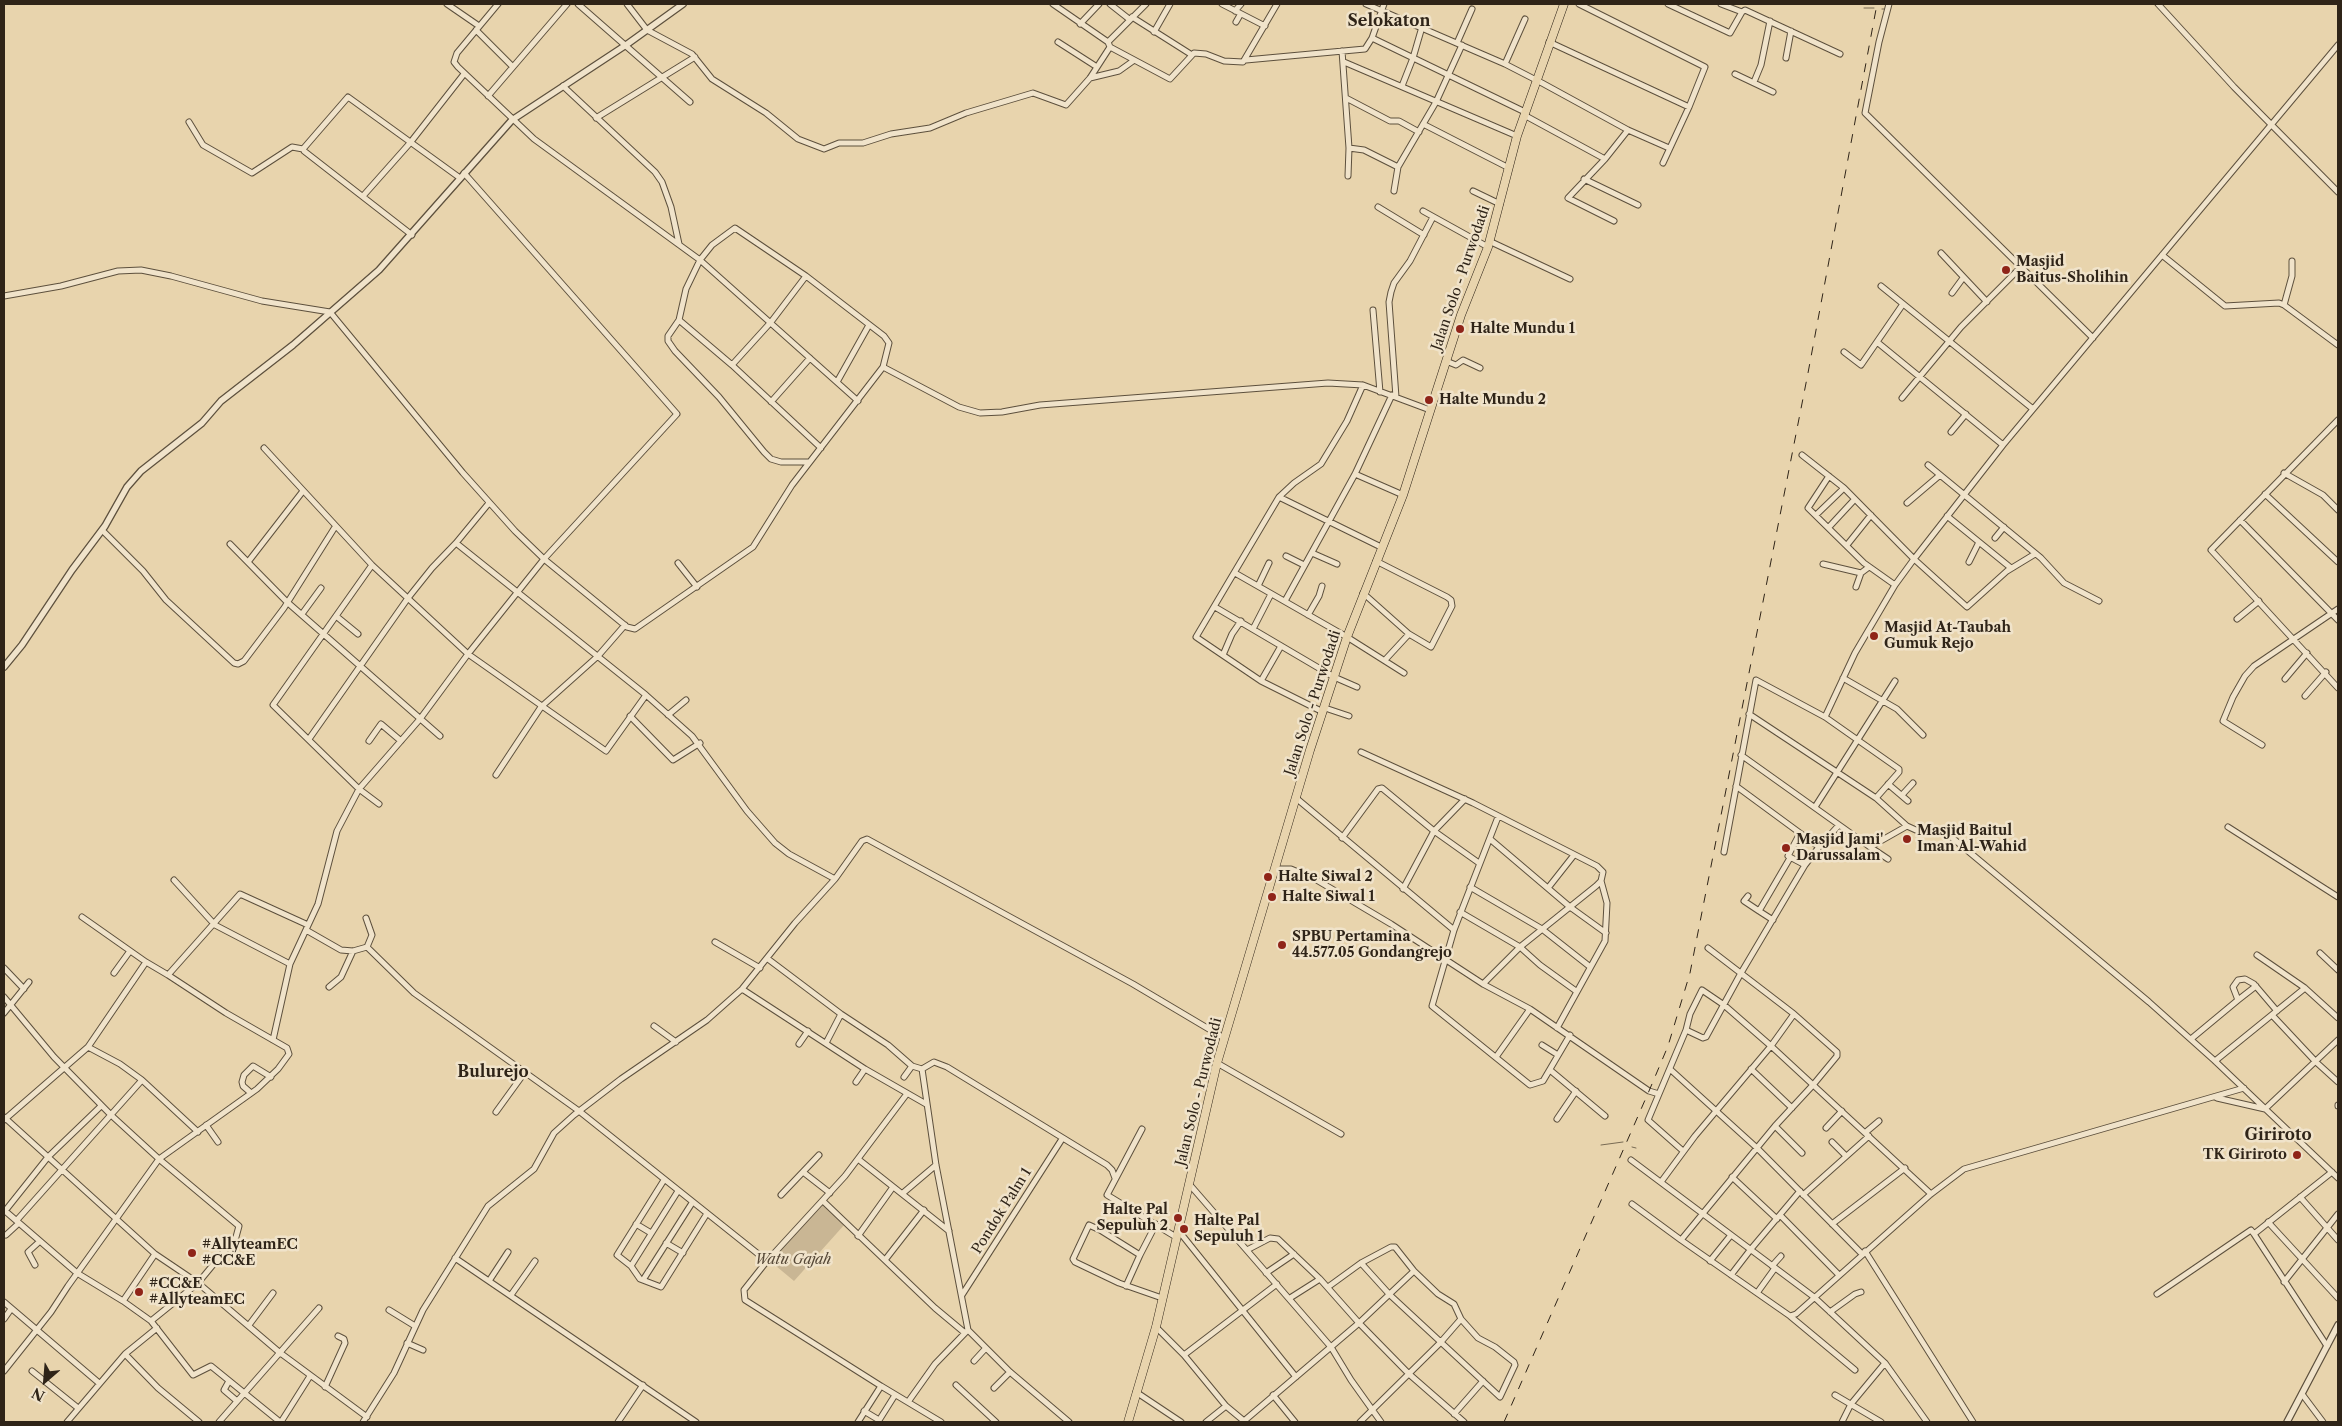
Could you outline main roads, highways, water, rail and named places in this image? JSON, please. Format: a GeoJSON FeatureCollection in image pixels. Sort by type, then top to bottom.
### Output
{"type":"FeatureCollection","features":[{"type":"Feature","properties":{"kind":"main road","name":"Jalan Solo - Purwodadi"},"geometry":{"type":"LineString","coordinates":[[1128,1422],[1156,1327],[1190,1185],[1200,1126],[1216,1063],[1296,798],[1347,637],[1375,560],[1403,495],[1446,361],[1488,244],[1517,136],[1548,42],[1564,4]]}},
{"type":"Feature","properties":{"kind":"waterway"},"geometry":{"type":"LineString","coordinates":[[1864,8],[1874,8]]}},
{"type":"Feature","properties":{"kind":"waterway"},"geometry":{"type":"LineString","coordinates":[[1601,1145],[1623,1142]]}},
{"type":"Feature","properties":{"kind":"waterway"},"geometry":{"type":"LineString","coordinates":[[1632,1147],[1636,1148]]}},
{"type":"Feature","properties":{"kind":"railway"},"geometry":{"type":"LineString","coordinates":[[1504,1422],[1668,1046],[1690,973],[1808,373],[1877,4]]}},
{"type":"Feature","properties":{"kind":"place","name":"Masjid Baitus-Sholihin"},"geometry":{"type":"Point","coordinates":[2006,270]}},
{"type":"Feature","properties":{"kind":"place","name":"Halte Mundu 1"},"geometry":{"type":"Point","coordinates":[1460,329]}},
{"type":"Feature","properties":{"kind":"place","name":"Halte Mundu 2"},"geometry":{"type":"Point","coordinates":[1429,400]}},
{"type":"Feature","properties":{"kind":"place","name":"Masjid At-Taubah Gumuk Rejo"},"geometry":{"type":"Point","coordinates":[1874,636]}},
{"type":"Feature","properties":{"kind":"place","name":"Masjid Baitul Iman Al-Wahid"},"geometry":{"type":"Point","coordinates":[1907,839]}},
{"type":"Feature","properties":{"kind":"place","name":"Masjid Jami' Darussalam"},"geometry":{"type":"Point","coordinates":[1786,848]}},
{"type":"Feature","properties":{"kind":"place","name":"Halte Siwal 2"},"geometry":{"type":"Point","coordinates":[1268,877]}},
{"type":"Feature","properties":{"kind":"place","name":"Halte Siwal 1"},"geometry":{"type":"Point","coordinates":[1272,897]}},
{"type":"Feature","properties":{"kind":"place","name":"SPBU Pertamina 44.577.05 Gondangrejo"},"geometry":{"type":"Point","coordinates":[1282,945]}},
{"type":"Feature","properties":{"kind":"place","name":"TK Giriroto"},"geometry":{"type":"Point","coordinates":[2297,1155]}},
{"type":"Feature","properties":{"kind":"place","name":"Halte Pal Sepuluh 2"},"geometry":{"type":"Point","coordinates":[1178,1218]}},
{"type":"Feature","properties":{"kind":"place","name":"Halte Pal Sepuluh 1"},"geometry":{"type":"Point","coordinates":[1184,1229]}},
{"type":"Feature","properties":{"kind":"place","name":"#AllyteamEC #CC&E"},"geometry":{"type":"Point","coordinates":[192,1253]}},
{"type":"Feature","properties":{"kind":"place","name":"#CC&E #AllyteamEC"},"geometry":{"type":"Point","coordinates":[139,1292]}},
{"type":"Feature","properties":{"kind":"district","name":"Selokaton"},"geometry":{"type":"Point","coordinates":[1389,21]}},
{"type":"Feature","properties":{"kind":"district","name":"Bulurejo"},"geometry":{"type":"Point","coordinates":[493,1072]}},
{"type":"Feature","properties":{"kind":"district","name":"Giriroto"},"geometry":{"type":"Point","coordinates":[2278,1135]}},
{"type":"Feature","properties":{"kind":"park label","name":"Watu Gajah"},"geometry":{"type":"Point","coordinates":[793,1260]}}]}
